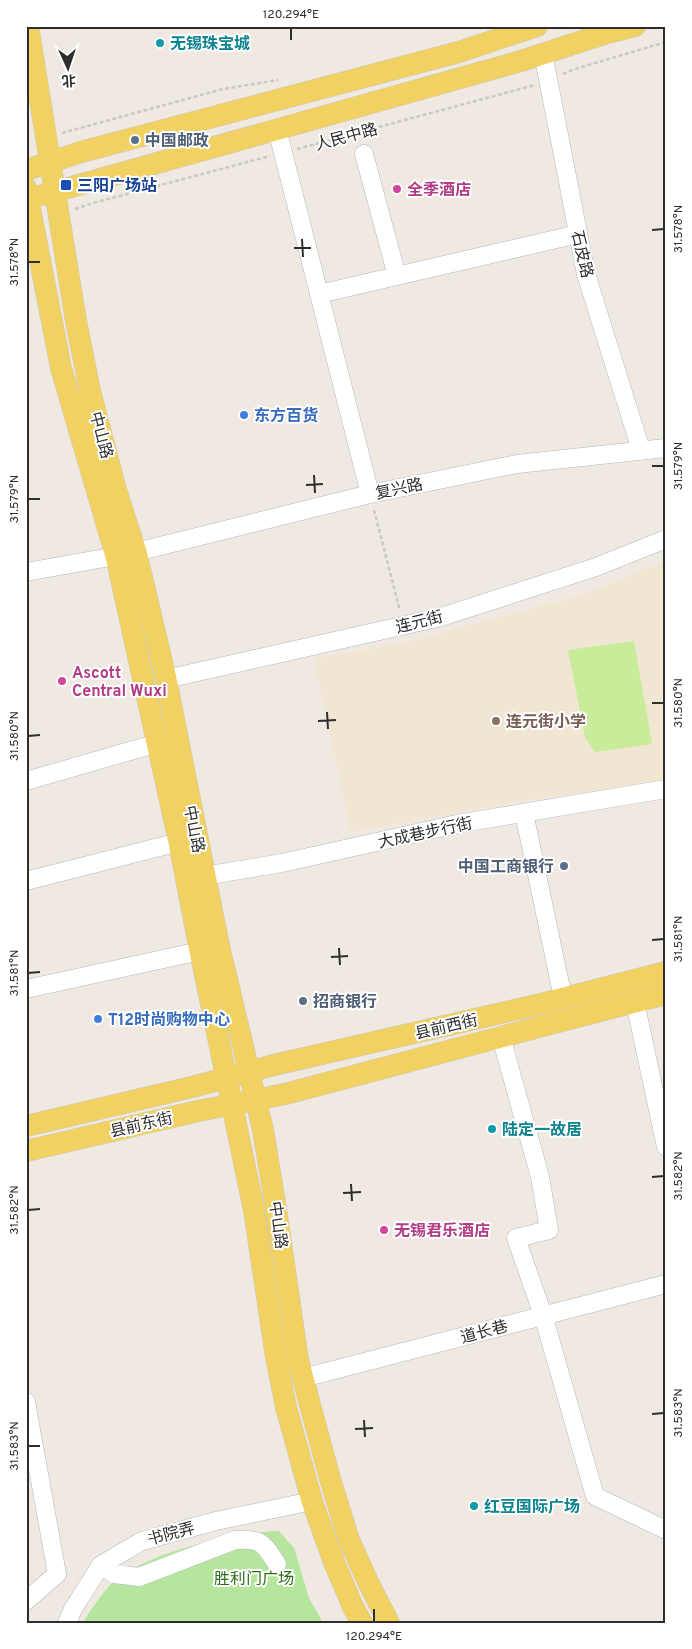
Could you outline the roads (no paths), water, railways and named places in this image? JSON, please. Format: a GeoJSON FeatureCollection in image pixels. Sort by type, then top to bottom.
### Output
{"type":"FeatureCollection","features":[{"type":"Feature","properties":{"kind":"main road","name":"中山路"},"geometry":{"type":"LineString","coordinates":[[28,26],[76,321],[90,391],[116,490],[158,743],[179,842],[195,878],[219,946],[256,1100],[268,1160],[298,1360],[330,1479],[349,1540],[368,1584],[389,1623]]}},
{"type":"Feature","properties":{"kind":"main road"},"geometry":{"type":"LineString","coordinates":[[26,170],[81,152],[459,52],[537,26]]}},
{"type":"Feature","properties":{"kind":"main road","name":"人民中路"},"geometry":{"type":"LineString","coordinates":[[27,196],[56,192],[521,61],[607,33],[635,26]]}},
{"type":"Feature","properties":{"kind":"main road","name":"中山路"},"geometry":{"type":"LineString","coordinates":[[27,196],[61,368],[126,554],[166,679],[195,878],[200,951],[254,1210],[284,1399],[312,1501],[334,1562],[353,1607],[362,1623]]}},
{"type":"Feature","properties":{"kind":"main road","name":"县前西街"},"geometry":{"type":"LineString","coordinates":[[226,1078],[666,972]]}},
{"type":"Feature","properties":{"kind":"main road","name":"县前西街"},"geometry":{"type":"LineString","coordinates":[[256,1100],[666,994]]}},
{"type":"Feature","properties":{"kind":"main road","name":"县前东街"},"geometry":{"type":"LineString","coordinates":[[26,1126],[226,1078]]}},
{"type":"Feature","properties":{"kind":"main road","name":"县前东街"},"geometry":{"type":"LineString","coordinates":[[26,1151],[256,1100]]}},
{"type":"Feature","properties":{"kind":"street","name":"石皮路"},"geometry":{"type":"LineString","coordinates":[[543,53],[586,274],[641,450]]}},
{"type":"Feature","properties":{"kind":"street"},"geometry":{"type":"LineString","coordinates":[[277,129],[370,494]]}},
{"type":"Feature","properties":{"kind":"street"},"geometry":{"type":"LineString","coordinates":[[364,154],[397,276]]}},
{"type":"Feature","properties":{"kind":"street"},"geometry":{"type":"LineString","coordinates":[[318,294],[578,234]]}},
{"type":"Feature","properties":{"kind":"street","name":"复兴路"},"geometry":{"type":"LineString","coordinates":[[26,572],[126,554],[370,494],[517,464],[666,448]]}},
{"type":"Feature","properties":{"kind":"street","name":"连元街"},"geometry":{"type":"LineString","coordinates":[[166,679],[442,616],[596,567],[666,539]]}},
{"type":"Feature","properties":{"kind":"street"},"geometry":{"type":"LineString","coordinates":[[26,781],[158,743]]}},
{"type":"Feature","properties":{"kind":"street","name":"大成巷步行街"},"geometry":{"type":"LineString","coordinates":[[195,878],[282,863],[457,824],[666,789]]}},
{"type":"Feature","properties":{"kind":"street"},"geometry":{"type":"LineString","coordinates":[[524,813],[563,998]]}},
{"type":"Feature","properties":{"kind":"street"},"geometry":{"type":"LineString","coordinates":[[26,881],[179,842]]}},
{"type":"Feature","properties":{"kind":"street"},"geometry":{"type":"LineString","coordinates":[[26,990],[200,951]]}},
{"type":"Feature","properties":{"kind":"street"},"geometry":{"type":"LineString","coordinates":[[635,1002],[666,1146]]}},
{"type":"Feature","properties":{"kind":"street"},"geometry":{"type":"LineString","coordinates":[[501,1036],[540,1177],[549,1230],[516,1238],[543,1315],[595,1496],[666,1530]]}},
{"type":"Feature","properties":{"kind":"street","name":"道长巷"},"geometry":{"type":"LineString","coordinates":[[303,1378],[666,1284]]}},
{"type":"Feature","properties":{"kind":"street"},"geometry":{"type":"LineString","coordinates":[[26,1402],[57,1574],[26,1601]]}},
{"type":"Feature","properties":{"kind":"street","name":"书院弄"},"geometry":{"type":"LineString","coordinates":[[67,1623],[73,1609],[100,1565],[142,1541],[216,1521],[312,1501]]}},
{"type":"Feature","properties":{"kind":"street"},"geometry":{"type":"LineString","coordinates":[[100,1565],[114,1574],[140,1577],[235,1540],[251,1539],[263,1543],[278,1564]]}},
{"type":"Feature","properties":{"kind":"place","name":"无锡珠宝城"},"geometry":{"type":"Point","coordinates":[160,43]}},
{"type":"Feature","properties":{"kind":"place","name":"中国邮政"},"geometry":{"type":"Point","coordinates":[135,140]}},
{"type":"Feature","properties":{"kind":"place","name":"三阳广场站"},"geometry":{"type":"Point","coordinates":[66,185]}},
{"type":"Feature","properties":{"kind":"place","name":"全季酒店"},"geometry":{"type":"Point","coordinates":[397,189]}},
{"type":"Feature","properties":{"kind":"place","name":"东方百货"},"geometry":{"type":"Point","coordinates":[244,415]}},
{"type":"Feature","properties":{"kind":"place","name":"Ascott Central Wuxi"},"geometry":{"type":"Point","coordinates":[62,681]}},
{"type":"Feature","properties":{"kind":"place","name":"连元街小学"},"geometry":{"type":"Point","coordinates":[496,721]}},
{"type":"Feature","properties":{"kind":"place","name":"中国工商银行"},"geometry":{"type":"Point","coordinates":[564,866]}},
{"type":"Feature","properties":{"kind":"place","name":"招商银行"},"geometry":{"type":"Point","coordinates":[303,1001]}},
{"type":"Feature","properties":{"kind":"place","name":"T12时尚购物中心"},"geometry":{"type":"Point","coordinates":[98,1019]}},
{"type":"Feature","properties":{"kind":"place","name":"陆定一故居"},"geometry":{"type":"Point","coordinates":[492,1129]}},
{"type":"Feature","properties":{"kind":"place","name":"无锡君乐酒店"},"geometry":{"type":"Point","coordinates":[384,1230]}},
{"type":"Feature","properties":{"kind":"place","name":"红豆国际广场"},"geometry":{"type":"Point","coordinates":[474,1506]}},
{"type":"Feature","properties":{"kind":"park label","name":"胜利门广场"},"geometry":{"type":"Point","coordinates":[254,1578]}}]}
